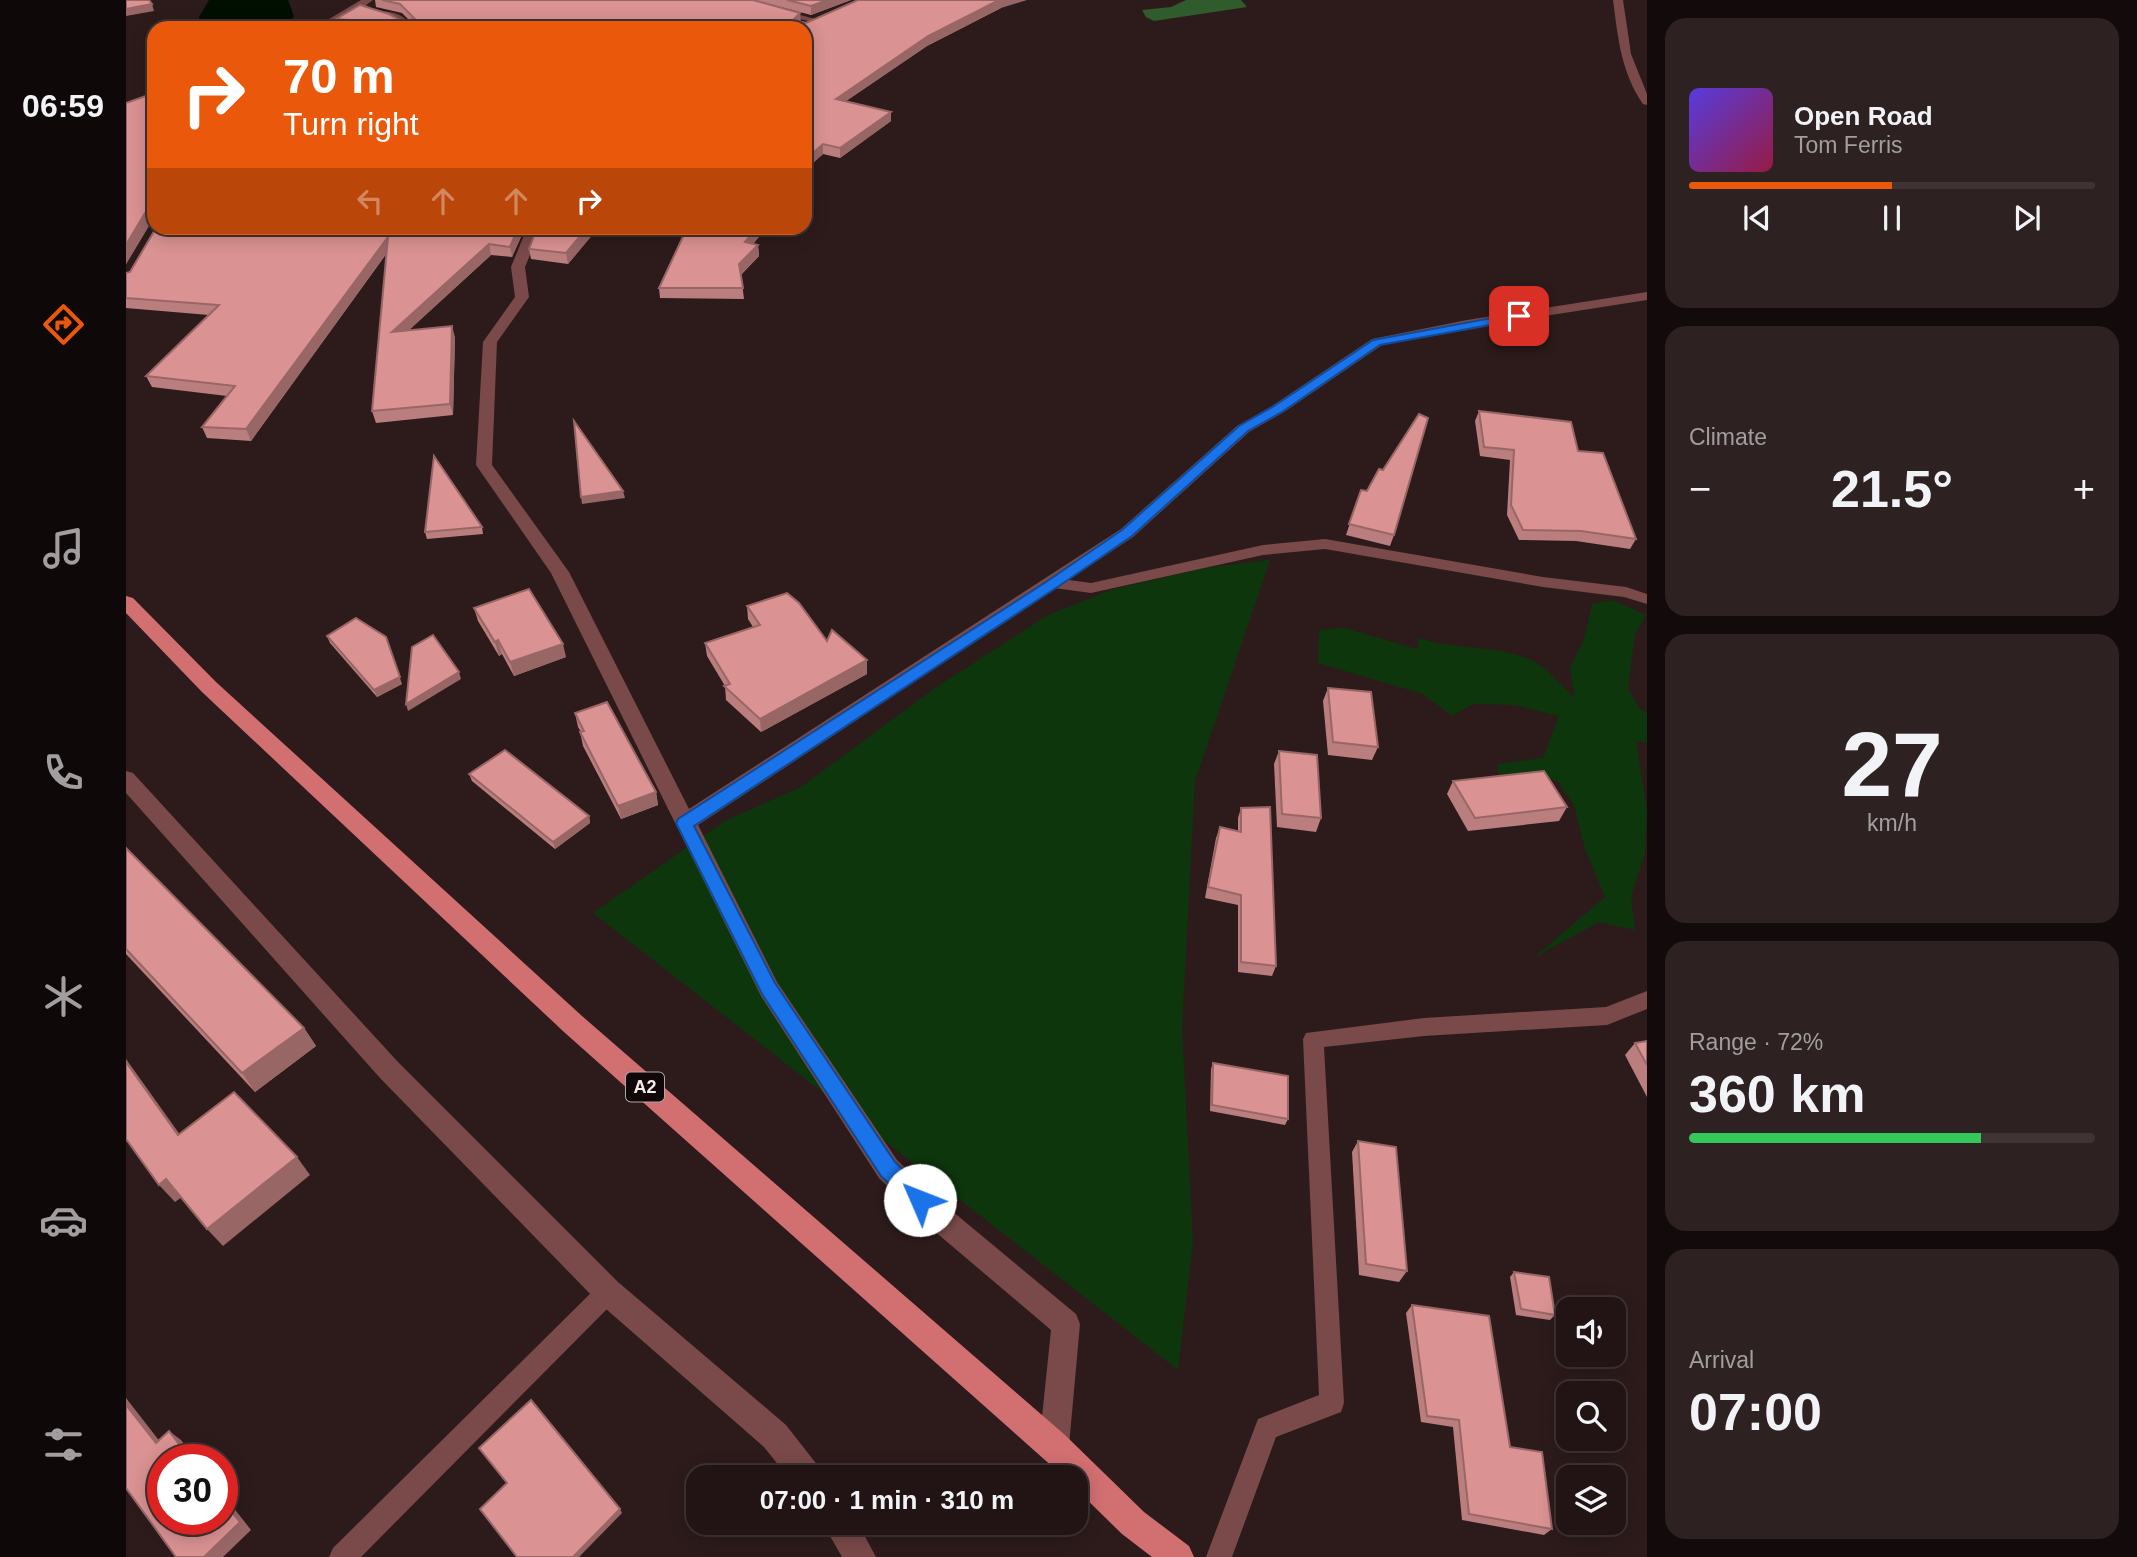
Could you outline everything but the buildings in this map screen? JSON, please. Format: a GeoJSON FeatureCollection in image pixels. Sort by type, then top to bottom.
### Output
{"type":"FeatureCollection","features":[{"type":"Feature","properties":{"kind":"main road","name":"A2"},"geometry":{"type":"LineString","coordinates":[[126,602],[209,687],[573,1024],[1054,1446],[1133,1523],[1178,1557]]}},
{"type":"Feature","properties":{"kind":"street"},"geometry":{"type":"LineString","coordinates":[[1618,0],[1623,53],[1634,85],[1647,102]]}},
{"type":"Feature","properties":{"kind":"street"},"geometry":{"type":"LineString","coordinates":[[327,21],[341,9],[363,3],[369,12],[396,15],[402,21]]}},
{"type":"Feature","properties":{"kind":"street"},"geometry":{"type":"LineString","coordinates":[[812,22],[830,14]]}},
{"type":"Feature","properties":{"kind":"street"},"geometry":{"type":"LineString","coordinates":[[531,235],[518,267],[522,297],[491,342],[484,465],[560,572],[769,989],[888,1169],[936,1215],[1066,1324],[1054,1446]]}},
{"type":"Feature","properties":{"kind":"street"},"geometry":{"type":"LineString","coordinates":[[684,823],[1127,533],[1243,429],[1278,409],[1377,342],[1466,324],[1647,296]]}},
{"type":"Feature","properties":{"kind":"street"},"geometry":{"type":"LineString","coordinates":[[126,779],[389,1070],[608,1292],[775,1436],[798,1465]]}},
{"type":"Feature","properties":{"kind":"street"},"geometry":{"type":"LineString","coordinates":[[846,1535],[860,1557]]}},
{"type":"Feature","properties":{"kind":"lane"},"geometry":{"type":"LineString","coordinates":[[734,0],[815,20]]}},
{"type":"Feature","properties":{"kind":"lane"},"geometry":{"type":"LineString","coordinates":[[1054,583],[1091,588],[1263,550],[1325,544],[1543,582],[1626,592],[1647,599]]}},
{"type":"Feature","properties":{"kind":"lane"},"geometry":{"type":"LineString","coordinates":[[1219,1557],[1267,1428],[1332,1403],[1313,1039],[1424,1027],[1607,1016],[1647,1000]]}},
{"type":"Feature","properties":{"kind":"lane"},"geometry":{"type":"LineString","coordinates":[[342,1557],[608,1292]]}},
{"type":"Feature","properties":{"kind":"green space"},"geometry":{"type":"Polygon","coordinates":[[[1186,0],[1241,0],[1247,7],[1154,21],[1146,17],[1142,10],[1171,7],[1186,0]]]}},
{"type":"Feature","properties":{"kind":"green space"},"geometry":{"type":"Polygon","coordinates":[[[1270,560],[1195,781],[1182,1028],[1193,1241],[1178,1370],[593,913],[725,821],[801,787],[935,688],[1048,615],[1114,589],[1210,567],[1270,560]]]}},
{"type":"Feature","properties":{"kind":"green space"},"geometry":{"type":"Polygon","coordinates":[[[1612,600],[1646,615],[1635,634],[1628,689],[1640,709],[1647,712],[1647,743],[1636,741],[1647,809],[1645,853],[1631,896],[1635,930],[1599,922],[1533,958],[1605,897],[1585,849],[1574,805],[1558,782],[1537,773],[1498,774],[1497,764],[1543,758],[1559,716],[1514,705],[1473,704],[1452,716],[1423,694],[1318,663],[1319,630],[1344,628],[1417,649],[1419,638],[1447,645],[1505,652],[1539,664],[1575,698],[1570,668],[1584,639],[1592,604],[1612,600]]]}},
{"type":"Feature","properties":{"kind":"shaded area"},"geometry":{"type":"Polygon","coordinates":[[[209,0],[288,0],[294,16],[291,21],[200,21],[199,17],[209,0]]]}},
{"type":"Feature","properties":{"kind":"route"},"geometry":{"type":"LineString","coordinates":[[920,1200],[888,1169],[769,989],[684,823],[1127,533],[1243,429],[1278,409],[1377,342],[1519,316]]}}]}
